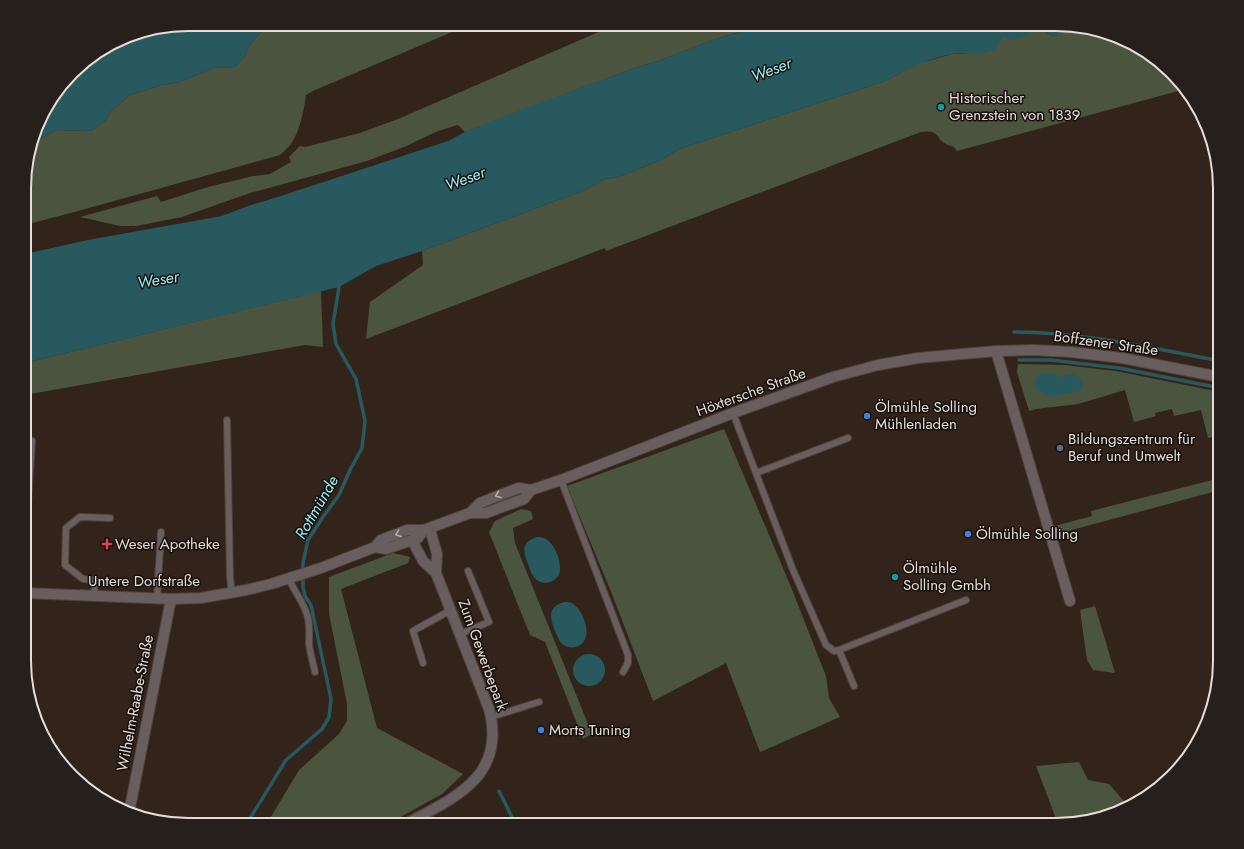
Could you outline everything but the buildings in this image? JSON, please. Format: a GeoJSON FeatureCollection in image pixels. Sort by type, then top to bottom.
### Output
{"type":"FeatureCollection","features":[{"type":"Feature","properties":{"kind":"street","name":"Boffzener Straße"},"geometry":{"type":"LineString","coordinates":[[992,351],[1033,350],[1071,352],[1122,358],[1213,376]]}},
{"type":"Feature","properties":{"kind":"street","name":"Höxtersche Straße"},"geometry":{"type":"LineString","coordinates":[[427,529],[470,514],[480,503],[500,495],[519,488],[531,490],[561,480],[733,413],[833,377],[878,365],[929,356],[992,351]]}},
{"type":"Feature","properties":{"kind":"street"},"geometry":{"type":"LineString","coordinates":[[992,351],[1070,601]]}},
{"type":"Feature","properties":{"kind":"street","name":"Untere Dorfstraße"},"geometry":{"type":"LineString","coordinates":[[375,547],[386,549],[418,538],[427,529]]}},
{"type":"Feature","properties":{"kind":"street","name":"Untere Dorfstraße"},"geometry":{"type":"LineString","coordinates":[[31,594],[157,599],[201,598],[293,578],[375,547],[381,540],[407,530],[427,529]]}},
{"type":"Feature","properties":{"kind":"street","name":"Zum Gewerbepark"},"geometry":{"type":"LineString","coordinates":[[417,818],[450,800],[474,782],[487,763],[493,748],[494,732],[491,717],[436,573],[437,554],[427,529]]}},
{"type":"Feature","properties":{"kind":"street","name":"Zum Gewerbepark"},"geometry":{"type":"LineString","coordinates":[[412,540],[423,561],[436,573]]}},
{"type":"Feature","properties":{"kind":"street","name":"Wilhelm-Raabe-Straße"},"geometry":{"type":"LineString","coordinates":[[130,807],[171,599]]}},
{"type":"Feature","properties":{"kind":"lane"},"geometry":{"type":"LineString","coordinates":[[733,413],[792,570],[826,645],[834,651],[839,650],[966,600]]}},
{"type":"Feature","properties":{"kind":"lane"},"geometry":{"type":"LineString","coordinates":[[227,420],[230,578],[232,592]]}},
{"type":"Feature","properties":{"kind":"lane"},"geometry":{"type":"LineString","coordinates":[[756,473],[848,438]]}},
{"type":"Feature","properties":{"kind":"lane"},"geometry":{"type":"LineString","coordinates":[[31,456],[32,441]]}},
{"type":"Feature","properties":{"kind":"lane"},"geometry":{"type":"LineString","coordinates":[[561,480],[626,650],[628,663],[623,672]]}},
{"type":"Feature","properties":{"kind":"lane"},"geometry":{"type":"LineString","coordinates":[[94,597],[94,580],[83,579],[65,565],[66,528],[80,517],[110,518]]}},
{"type":"Feature","properties":{"kind":"lane"},"geometry":{"type":"LineString","coordinates":[[157,599],[161,532]]}},
{"type":"Feature","properties":{"kind":"lane"},"geometry":{"type":"LineString","coordinates":[[460,634],[489,622],[468,571]]}},
{"type":"Feature","properties":{"kind":"lane"},"geometry":{"type":"LineString","coordinates":[[293,578],[292,588],[303,604],[308,617],[311,654],[315,672]]}},
{"type":"Feature","properties":{"kind":"lane"},"geometry":{"type":"LineString","coordinates":[[423,663],[414,631],[451,610]]}},
{"type":"Feature","properties":{"kind":"lane"},"geometry":{"type":"LineString","coordinates":[[839,650],[854,686]]}},
{"type":"Feature","properties":{"kind":"lane"},"geometry":{"type":"LineString","coordinates":[[491,717],[539,702]]}},
{"type":"Feature","properties":{"kind":"green space"},"geometry":{"type":"Polygon","coordinates":[[[262,31],[454,31],[306,95],[303,114],[297,133],[291,144],[280,155],[31,223],[31,178],[39,139],[57,130],[89,131],[105,121],[110,112],[130,95],[162,85],[180,82],[213,68],[235,67],[245,56],[250,44],[262,31]]]}},
{"type":"Feature","properties":{"kind":"green space"},"geometry":{"type":"Polygon","coordinates":[[[601,31],[743,31],[716,39],[658,61],[629,70],[465,132],[458,125],[438,131],[404,147],[367,161],[250,193],[182,217],[136,226],[120,226],[80,217],[157,196],[161,202],[208,187],[253,176],[270,174],[291,162],[289,157],[300,146],[305,147],[360,133],[398,119],[601,31]]]}},
{"type":"Feature","properties":{"kind":"green space"},"geometry":{"type":"Polygon","coordinates":[[[1019,31],[1044,31],[1053,36],[1063,32],[1076,32],[1096,36],[1125,47],[1159,70],[1178,91],[957,151],[953,146],[943,142],[934,133],[927,131],[921,132],[606,251],[605,248],[366,339],[370,302],[423,265],[422,251],[585,190],[605,179],[619,177],[661,160],[679,149],[885,81],[917,64],[952,54],[979,53],[1002,37],[1019,31]]]}},
{"type":"Feature","properties":{"kind":"green space"},"geometry":{"type":"Polygon","coordinates":[[[321,291],[323,347],[305,345],[31,394],[31,362],[321,291]]]}},
{"type":"Feature","properties":{"kind":"green space"},"geometry":{"type":"Polygon","coordinates":[[[1018,364],[1064,365],[1116,371],[1213,391],[1213,437],[1208,438],[1201,410],[1174,416],[1172,409],[1155,413],[1156,416],[1134,422],[1125,390],[1078,404],[1029,411],[1017,372],[1018,364]]]}},
{"type":"Feature","properties":{"kind":"green space"},"geometry":{"type":"Polygon","coordinates":[[[724,429],[791,587],[826,676],[829,698],[840,717],[760,752],[726,663],[653,701],[612,594],[567,486],[724,429]]]}},
{"type":"Feature","properties":{"kind":"green space"},"geometry":{"type":"Polygon","coordinates":[[[1213,480],[1213,492],[1057,534],[1055,526],[1092,516],[1091,511],[1213,480]]]}},
{"type":"Feature","properties":{"kind":"green space"},"geometry":{"type":"Polygon","coordinates":[[[521,509],[531,511],[533,519],[513,528],[515,543],[592,734],[583,739],[545,642],[530,635],[489,532],[495,521],[521,509]]]}},
{"type":"Feature","properties":{"kind":"green space"},"geometry":{"type":"Polygon","coordinates":[[[393,553],[410,557],[408,563],[341,589],[377,728],[463,774],[442,794],[399,818],[270,818],[299,770],[339,734],[347,721],[347,704],[329,614],[329,577],[393,553]]]}},
{"type":"Feature","properties":{"kind":"green space"},"geometry":{"type":"Polygon","coordinates":[[[1095,606],[1115,673],[1093,670],[1087,660],[1080,610],[1095,606]]]}},
{"type":"Feature","properties":{"kind":"green space"},"geometry":{"type":"Polygon","coordinates":[[[1079,762],[1088,780],[1109,784],[1125,802],[1096,813],[1076,817],[1056,818],[1036,766],[1079,762]]]}},
{"type":"Feature","properties":{"kind":"water"},"geometry":{"type":"Polygon","coordinates":[[[262,31],[250,44],[245,56],[235,67],[213,68],[180,82],[162,85],[130,95],[110,112],[105,121],[94,129],[89,131],[57,130],[39,139],[52,110],[70,85],[85,70],[119,47],[138,39],[168,32],[262,31]]]}},
{"type":"Feature","properties":{"kind":"water","name":"Weser"},"geometry":{"type":"Polygon","coordinates":[[[743,31],[1031,31],[1031,34],[1013,40],[1002,37],[998,45],[991,51],[981,53],[951,54],[934,59],[885,81],[679,149],[661,160],[619,177],[605,179],[585,190],[422,251],[376,266],[339,287],[31,362],[31,253],[88,240],[222,216],[248,206],[448,141],[465,132],[499,118],[716,39],[743,31]]]}},
{"type":"Feature","properties":{"kind":"water"},"geometry":{"type":"Polygon","coordinates":[[[1044,31],[1064,31],[1063,32],[1053,36],[1044,31]]]}},
{"type":"Feature","properties":{"kind":"water"},"geometry":{"type":"Polygon","coordinates":[[[1042,373],[1061,377],[1069,374],[1076,375],[1082,381],[1083,388],[1080,391],[1057,396],[1046,395],[1035,388],[1036,379],[1042,373]]]}},
{"type":"Feature","properties":{"kind":"water"},"geometry":{"type":"Polygon","coordinates":[[[537,537],[544,538],[552,545],[559,560],[559,574],[551,582],[543,583],[537,580],[531,573],[525,557],[525,545],[537,537]]]}},
{"type":"Feature","properties":{"kind":"water"},"geometry":{"type":"Polygon","coordinates":[[[564,602],[571,603],[579,610],[586,625],[585,639],[581,644],[575,647],[568,647],[562,644],[552,622],[552,610],[564,602]]]}},
{"type":"Feature","properties":{"kind":"water"},"geometry":{"type":"Polygon","coordinates":[[[586,654],[592,654],[601,658],[605,670],[601,682],[592,686],[586,686],[577,682],[573,673],[573,667],[577,658],[586,654]]]}},
{"type":"Feature","properties":{"kind":"waterway","name":"Rottmünde"},"geometry":{"type":"LineString","coordinates":[[250,818],[286,760],[322,729],[329,717],[331,699],[311,605],[305,596],[303,587],[303,563],[308,540],[339,495],[362,448],[365,421],[356,379],[336,344],[333,324],[339,287],[338,283]]}},
{"type":"Feature","properties":{"kind":"waterway"},"geometry":{"type":"LineString","coordinates":[[1014,332],[1092,338],[1213,360]]}},
{"type":"Feature","properties":{"kind":"waterway"},"geometry":{"type":"LineString","coordinates":[[1019,360],[1051,360],[1119,368],[1213,387]]}},
{"type":"Feature","properties":{"kind":"waterway"},"geometry":{"type":"LineString","coordinates":[[499,791],[512,818]]}},
{"type":"Feature","properties":{"kind":"place","name":"Historischer Grenzstein von 1839"},"geometry":{"type":"Point","coordinates":[941,107]}},
{"type":"Feature","properties":{"kind":"place","name":"Ölmühle Solling Mühlenladen"},"geometry":{"type":"Point","coordinates":[867,416]}},
{"type":"Feature","properties":{"kind":"place","name":"Bildungszentrum für Beruf und Umwelt"},"geometry":{"type":"Point","coordinates":[1060,448]}},
{"type":"Feature","properties":{"kind":"place","name":"Ölmühle Solling"},"geometry":{"type":"Point","coordinates":[968,534]}},
{"type":"Feature","properties":{"kind":"place","name":"Weser Apotheke"},"geometry":{"type":"Point","coordinates":[107,544]}},
{"type":"Feature","properties":{"kind":"place","name":"Ölmühle Solling Gmbh"},"geometry":{"type":"Point","coordinates":[895,577]}},
{"type":"Feature","properties":{"kind":"place","name":"Morts Tuning"},"geometry":{"type":"Point","coordinates":[541,730]}}]}
